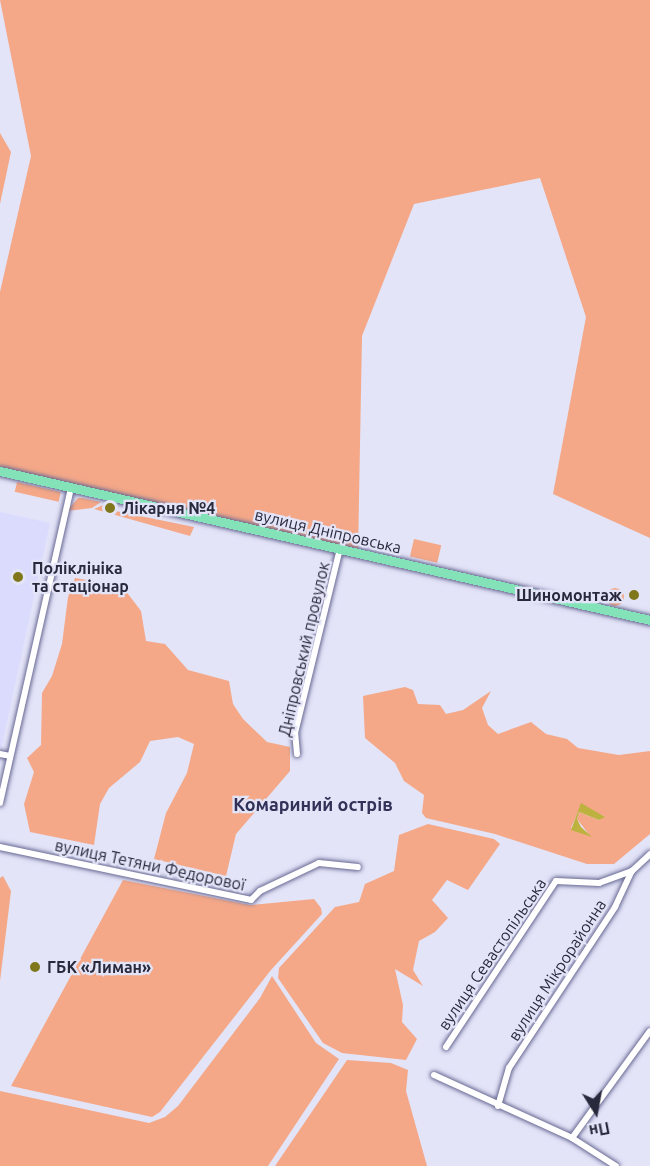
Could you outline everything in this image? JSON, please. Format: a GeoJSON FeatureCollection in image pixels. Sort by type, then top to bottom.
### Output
{"type":"FeatureCollection","features":[{"type":"Feature","properties":{"kind":"highway","name":"вулиця Дніпровська"},"geometry":{"type":"LineString","coordinates":[[0,471],[650,620]]}},
{"type":"Feature","properties":{"kind":"street"},"geometry":{"type":"LineString","coordinates":[[0,803],[71,487]]}},
{"type":"Feature","properties":{"kind":"street","name":"Дніпровський провулок"},"geometry":{"type":"LineString","coordinates":[[297,754],[295,733],[340,549]]}},
{"type":"Feature","properties":{"kind":"street"},"geometry":{"type":"LineString","coordinates":[[0,754],[10,756]]}},
{"type":"Feature","properties":{"kind":"street","name":"вулиця Тетяни Федорової"},"geometry":{"type":"LineString","coordinates":[[0,847],[251,900],[260,891],[319,863],[357,867]]}},
{"type":"Feature","properties":{"kind":"street","name":"вулиця Мікрорайонна"},"geometry":{"type":"LineString","coordinates":[[498,1106],[509,1068],[615,907],[632,872],[650,854]]}},
{"type":"Feature","properties":{"kind":"street","name":"вулиця Севастопільська"},"geometry":{"type":"LineString","coordinates":[[446,1047],[556,881],[605,882],[632,872]]}},
{"type":"Feature","properties":{"kind":"street"},"geometry":{"type":"LineString","coordinates":[[572,1138],[650,1031]]}},
{"type":"Feature","properties":{"kind":"street"},"geometry":{"type":"LineString","coordinates":[[434,1075],[572,1138],[616,1166]]}},
{"type":"Feature","properties":{"kind":"shaded area"},"geometry":{"type":"Polygon","coordinates":[[[0,0],[650,0],[650,538],[553,494],[586,317],[540,178],[414,204],[362,336],[358,555],[0,472],[0,292],[31,156],[0,0]]]}},
{"type":"Feature","properties":{"kind":"shaded area"},"geometry":{"type":"Polygon","coordinates":[[[0,133],[11,152],[0,204],[0,133]]]}},
{"type":"Feature","properties":{"kind":"shaded area"},"geometry":{"type":"Polygon","coordinates":[[[17,482],[61,492],[59,502],[15,492],[17,482]]]}},
{"type":"Feature","properties":{"kind":"shaded area"},"geometry":{"type":"Polygon","coordinates":[[[78,498],[101,502],[92,508],[67,511],[78,498]]]}},
{"type":"Feature","properties":{"kind":"shaded area"},"geometry":{"type":"Polygon","coordinates":[[[103,505],[111,510],[194,527],[190,536],[94,509],[103,505]]]}},
{"type":"Feature","properties":{"kind":"shaded area"},"geometry":{"type":"Polygon","coordinates":[[[0,512],[50,523],[1,749],[0,748],[0,512]]]}},
{"type":"Feature","properties":{"kind":"shaded area"},"geometry":{"type":"Polygon","coordinates":[[[414,539],[441,545],[437,563],[410,557],[414,539]]]}},
{"type":"Feature","properties":{"kind":"shaded area"},"geometry":{"type":"Polygon","coordinates":[[[75,578],[122,586],[141,611],[146,641],[165,644],[188,670],[229,681],[233,704],[243,719],[267,742],[290,747],[290,771],[236,834],[226,876],[154,859],[166,813],[187,773],[194,744],[178,737],[150,741],[140,762],[109,788],[100,804],[94,845],[30,832],[24,804],[34,772],[27,758],[41,745],[42,693],[52,676],[62,644],[68,597],[75,578]]]}},
{"type":"Feature","properties":{"kind":"shaded area"},"geometry":{"type":"Polygon","coordinates":[[[615,588],[621,591],[624,597],[621,603],[615,606],[609,603],[606,597],[609,591],[615,588]]]}},
{"type":"Feature","properties":{"kind":"shaded area"},"geometry":{"type":"Polygon","coordinates":[[[405,687],[413,690],[418,704],[440,705],[446,714],[463,710],[491,691],[482,708],[488,725],[498,734],[531,722],[546,734],[567,739],[578,748],[619,755],[650,751],[650,834],[614,864],[587,864],[495,834],[426,818],[422,813],[424,795],[404,781],[395,763],[365,738],[363,696],[405,687]],[[584,807],[578,812],[571,828],[590,836],[577,819],[579,812],[599,820],[603,816],[584,807]]]}},
{"type":"Feature","properties":{"kind":"shaded area"},"geometry":{"type":"Polygon","coordinates":[[[581,803],[605,817],[599,820],[579,812],[577,819],[581,827],[592,837],[571,830],[581,803]]]}},
{"type":"Feature","properties":{"kind":"shaded area"},"geometry":{"type":"Polygon","coordinates":[[[428,824],[494,839],[500,844],[468,890],[447,880],[432,900],[448,918],[435,932],[419,941],[413,970],[423,986],[395,969],[403,1005],[402,1022],[417,1039],[406,1060],[342,1053],[323,1043],[278,978],[279,968],[335,907],[359,902],[365,884],[394,871],[399,835],[428,824]]]}},
{"type":"Feature","properties":{"kind":"shaded area"},"geometry":{"type":"Polygon","coordinates":[[[3,876],[11,891],[0,981],[0,878],[3,876]]]}},
{"type":"Feature","properties":{"kind":"shaded area"},"geometry":{"type":"Polygon","coordinates":[[[123,880],[250,905],[314,899],[321,908],[322,914],[271,970],[160,1112],[152,1117],[11,1086],[123,880]]]}},
{"type":"Feature","properties":{"kind":"shaded area"},"geometry":{"type":"Polygon","coordinates":[[[272,976],[316,1043],[339,1059],[268,1166],[0,1166],[0,1091],[149,1123],[165,1117],[178,1106],[260,998],[272,976]]]}},
{"type":"Feature","properties":{"kind":"shaded area"},"geometry":{"type":"Polygon","coordinates":[[[347,1060],[391,1063],[408,1070],[406,1091],[427,1166],[275,1166],[347,1060]]]}},
{"type":"Feature","properties":{"kind":"place","name":"Лікарня №4"},"geometry":{"type":"Point","coordinates":[110,508]}},
{"type":"Feature","properties":{"kind":"place","name":"Поліклініка та стаціонар"},"geometry":{"type":"Point","coordinates":[18,577]}},
{"type":"Feature","properties":{"kind":"place","name":"Шиномонтаж"},"geometry":{"type":"Point","coordinates":[634,595]}},
{"type":"Feature","properties":{"kind":"place","name":"ГБК «Лиман»"},"geometry":{"type":"Point","coordinates":[35,967]}},
{"type":"Feature","properties":{"kind":"district","name":"Комариний острів"},"geometry":{"type":"Point","coordinates":[313,804]}}]}
